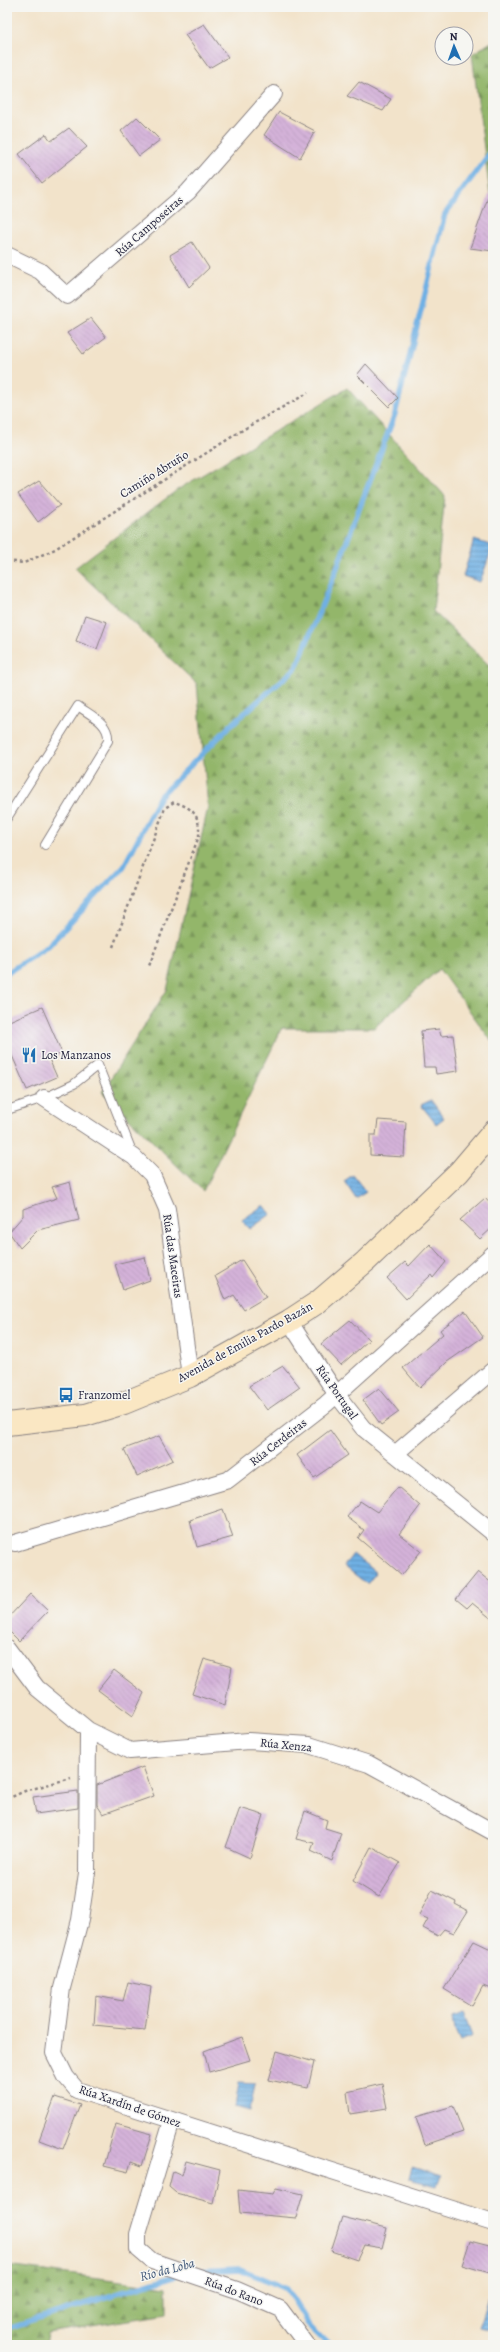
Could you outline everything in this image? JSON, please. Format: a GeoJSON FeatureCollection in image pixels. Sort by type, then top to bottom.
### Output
{"type":"FeatureCollection","features":[{"type":"Feature","properties":{"kind":"street","name":"Rúa Camposeiras"},"geometry":{"type":"LineString","coordinates":[[7,255],[40,271],[67,296],[188,192],[274,94]]}},
{"type":"Feature","properties":{"kind":"street","name":"Rúa das Maceiras"},"geometry":{"type":"LineString","coordinates":[[44,1098],[134,1157],[152,1175],[167,1209],[190,1376]]}},
{"type":"Feature","properties":{"kind":"street","name":"Avenida de Emilia Pardo Bazán"},"geometry":{"type":"LineString","coordinates":[[7,1424],[85,1415],[124,1403],[190,1376],[289,1321],[318,1302],[366,1261],[459,1172],[493,1132]]}},
{"type":"Feature","properties":{"kind":"street","name":"Rúa Cerdeiras"},"geometry":{"type":"LineString","coordinates":[[15,1543],[228,1480],[337,1396],[493,1254]]}},
{"type":"Feature","properties":{"kind":"street","name":"Rúa Portugal"},"geometry":{"type":"LineString","coordinates":[[289,1321],[337,1396],[363,1428],[493,1533]]}},
{"type":"Feature","properties":{"kind":"street"},"geometry":{"type":"LineString","coordinates":[[395,1454],[493,1370]]}},
{"type":"Feature","properties":{"kind":"street","name":"Rúa Xenza"},"geometry":{"type":"LineString","coordinates":[[7,1648],[37,1688],[88,1730],[130,1751],[248,1741],[309,1745],[369,1764],[493,1832]]}},
{"type":"Feature","properties":{"kind":"street","name":"Rúa Xardín de Gómez"},"geometry":{"type":"LineString","coordinates":[[88,1730],[86,1774],[87,1873],[80,1920],[62,1988],[54,2053],[66,2077],[77,2090],[493,2222]]}},
{"type":"Feature","properties":{"kind":"street","name":"Rúa do Rano"},"geometry":{"type":"LineString","coordinates":[[172,2121],[138,2234],[138,2249],[152,2261],[237,2290],[280,2309],[307,2345]]}},
{"type":"Feature","properties":{"kind":"lane"},"geometry":{"type":"LineString","coordinates":[[7,818],[78,706],[104,725],[109,732],[108,741],[45,845]]}},
{"type":"Feature","properties":{"kind":"lane"},"geometry":{"type":"LineString","coordinates":[[7,1110],[44,1098],[74,1084],[98,1065],[134,1157]]}},
{"type":"Feature","properties":{"kind":"path","name":"Camiño Abruño"},"geometry":{"type":"LineString","coordinates":[[7,561],[24,563],[55,549],[236,434],[308,393]]}},
{"type":"Feature","properties":{"kind":"path"},"geometry":{"type":"LineString","coordinates":[[113,947],[165,808],[174,802],[185,805],[196,814],[199,836],[149,966]]}},
{"type":"Feature","properties":{"kind":"path"},"geometry":{"type":"LineString","coordinates":[[7,1800],[25,1791],[86,1774]]}},
{"type":"Feature","properties":{"kind":"green space"},"geometry":{"type":"Polygon","coordinates":[[[493,41],[493,196],[490,195],[474,66],[474,53],[493,41]]]}},
{"type":"Feature","properties":{"kind":"green space"},"geometry":{"type":"Polygon","coordinates":[[[347,388],[445,496],[433,611],[493,669],[493,1043],[439,969],[374,1028],[282,1028],[203,1191],[102,1092],[167,990],[208,807],[197,684],[75,568],[177,490],[347,388]]]}},
{"type":"Feature","properties":{"kind":"green space"},"geometry":{"type":"Polygon","coordinates":[[[7,2266],[167,2287],[167,2314],[47,2333],[45,2345],[7,2345],[7,2266]]]}},
{"type":"Feature","properties":{"kind":"water"},"geometry":{"type":"Polygon","coordinates":[[[474,540],[493,546],[480,582],[463,576],[474,540]]]}},
{"type":"Feature","properties":{"kind":"water"},"geometry":{"type":"Polygon","coordinates":[[[431,1100],[444,1118],[436,1124],[421,1105],[431,1100]]]}},
{"type":"Feature","properties":{"kind":"water"},"geometry":{"type":"Polygon","coordinates":[[[353,1175],[366,1192],[356,1199],[344,1181],[353,1175]]]}},
{"type":"Feature","properties":{"kind":"water"},"geometry":{"type":"Polygon","coordinates":[[[264,1205],[271,1214],[250,1229],[242,1220],[264,1205]]]}},
{"type":"Feature","properties":{"kind":"water"},"geometry":{"type":"Polygon","coordinates":[[[353,1554],[376,1573],[367,1584],[344,1566],[353,1554]]]}},
{"type":"Feature","properties":{"kind":"water"},"geometry":{"type":"Polygon","coordinates":[[[463,2013],[472,2036],[460,2041],[455,2030],[453,2017],[463,2013]]]}},
{"type":"Feature","properties":{"kind":"water"},"geometry":{"type":"Polygon","coordinates":[[[239,2083],[255,2084],[250,2111],[235,2107],[239,2083]]]}},
{"type":"Feature","properties":{"kind":"water"},"geometry":{"type":"Polygon","coordinates":[[[412,2167],[441,2176],[437,2186],[409,2179],[412,2167]]]}},
{"type":"Feature","properties":{"kind":"water"},"geometry":{"type":"Polygon","coordinates":[[[488,2298],[493,2300],[493,2330],[479,2327],[488,2298]]]}},
{"type":"Feature","properties":{"kind":"building"},"geometry":{"type":"Polygon","coordinates":[[[204,24],[228,57],[209,68],[185,35],[204,24]]]}},
{"type":"Feature","properties":{"kind":"building"},"geometry":{"type":"Polygon","coordinates":[[[359,82],[391,99],[383,111],[347,96],[359,82]]]}},
{"type":"Feature","properties":{"kind":"building"},"geometry":{"type":"Polygon","coordinates":[[[279,112],[315,131],[300,158],[264,135],[279,112]]]}},
{"type":"Feature","properties":{"kind":"building"},"geometry":{"type":"Polygon","coordinates":[[[137,117],[160,140],[139,156],[121,131],[137,117]]]}},
{"type":"Feature","properties":{"kind":"building"},"geometry":{"type":"Polygon","coordinates":[[[69,128],[87,147],[42,183],[19,154],[46,134],[51,141],[69,128]]]}},
{"type":"Feature","properties":{"kind":"building"},"geometry":{"type":"Polygon","coordinates":[[[491,189],[493,189],[493,251],[470,248],[491,189]]]}},
{"type":"Feature","properties":{"kind":"building"},"geometry":{"type":"Polygon","coordinates":[[[192,242],[209,268],[189,287],[170,255],[192,242]]]}},
{"type":"Feature","properties":{"kind":"building"},"geometry":{"type":"Polygon","coordinates":[[[91,318],[106,337],[83,354],[67,333],[91,318]]]}},
{"type":"Feature","properties":{"kind":"building"},"geometry":{"type":"Polygon","coordinates":[[[366,364],[398,398],[389,407],[357,375],[366,364]]]}},
{"type":"Feature","properties":{"kind":"building"},"geometry":{"type":"Polygon","coordinates":[[[39,481],[60,505],[38,522],[18,494],[39,481]]]}},
{"type":"Feature","properties":{"kind":"building"},"geometry":{"type":"Polygon","coordinates":[[[85,615],[107,622],[97,649],[76,641],[85,615]]]}},
{"type":"Feature","properties":{"kind":"building"},"geometry":{"type":"Polygon","coordinates":[[[42,1007],[62,1053],[49,1059],[57,1077],[27,1090],[7,1044],[7,1022],[42,1007]]]}},
{"type":"Feature","properties":{"kind":"building"},"geometry":{"type":"Polygon","coordinates":[[[439,1029],[441,1036],[453,1035],[458,1071],[436,1074],[435,1067],[424,1067],[421,1031],[439,1029]]]}},
{"type":"Feature","properties":{"kind":"building"},"geometry":{"type":"Polygon","coordinates":[[[378,1120],[406,1122],[404,1157],[370,1155],[370,1135],[376,1135],[378,1120]]]}},
{"type":"Feature","properties":{"kind":"building"},"geometry":{"type":"Polygon","coordinates":[[[70,1182],[79,1220],[38,1230],[20,1248],[9,1232],[23,1216],[23,1209],[57,1198],[52,1187],[70,1182]]]}},
{"type":"Feature","properties":{"kind":"building"},"geometry":{"type":"Polygon","coordinates":[[[485,1198],[493,1207],[493,1227],[480,1239],[460,1220],[485,1198]]]}},
{"type":"Feature","properties":{"kind":"building"},"geometry":{"type":"Polygon","coordinates":[[[430,1244],[446,1262],[433,1278],[431,1275],[406,1299],[387,1278],[405,1262],[409,1266],[430,1244]]]}},
{"type":"Feature","properties":{"kind":"building"},"geometry":{"type":"Polygon","coordinates":[[[145,1257],[150,1280],[123,1290],[115,1264],[145,1257]]]}},
{"type":"Feature","properties":{"kind":"building"},"geometry":{"type":"Polygon","coordinates":[[[242,1260],[266,1297],[244,1310],[234,1295],[225,1300],[215,1276],[242,1260]]]}},
{"type":"Feature","properties":{"kind":"building"},"geometry":{"type":"Polygon","coordinates":[[[465,1311],[483,1337],[447,1362],[420,1388],[403,1368],[443,1334],[440,1330],[465,1311]]]}},
{"type":"Feature","properties":{"kind":"building"},"geometry":{"type":"Polygon","coordinates":[[[350,1320],[369,1340],[341,1365],[321,1344],[350,1320]]]}},
{"type":"Feature","properties":{"kind":"building"},"geometry":{"type":"Polygon","coordinates":[[[283,1366],[300,1387],[267,1410],[249,1386],[283,1366]]]}},
{"type":"Feature","properties":{"kind":"building"},"geometry":{"type":"Polygon","coordinates":[[[379,1388],[399,1412],[381,1425],[363,1400],[379,1388]]]}},
{"type":"Feature","properties":{"kind":"building"},"geometry":{"type":"Polygon","coordinates":[[[330,1430],[348,1455],[314,1478],[297,1455],[330,1430]]]}},
{"type":"Feature","properties":{"kind":"building"},"geometry":{"type":"Polygon","coordinates":[[[159,1436],[173,1460],[137,1476],[124,1449],[159,1436]]]}},
{"type":"Feature","properties":{"kind":"building"},"geometry":{"type":"Polygon","coordinates":[[[398,1487],[420,1506],[399,1534],[421,1551],[402,1575],[358,1538],[364,1530],[347,1517],[360,1501],[377,1512],[398,1487]]]}},
{"type":"Feature","properties":{"kind":"building"},"geometry":{"type":"Polygon","coordinates":[[[223,1509],[233,1537],[197,1547],[190,1520],[223,1509]]]}},
{"type":"Feature","properties":{"kind":"building"},"geometry":{"type":"Polygon","coordinates":[[[478,1572],[493,1584],[493,1620],[472,1603],[467,1608],[456,1599],[478,1572]]]}},
{"type":"Feature","properties":{"kind":"building"},"geometry":{"type":"Polygon","coordinates":[[[30,1594],[48,1611],[19,1641],[7,1629],[7,1619],[30,1594]]]}},
{"type":"Feature","properties":{"kind":"building"},"geometry":{"type":"Polygon","coordinates":[[[204,1659],[232,1667],[225,1705],[192,1694],[204,1659]]]}},
{"type":"Feature","properties":{"kind":"building"},"geometry":{"type":"Polygon","coordinates":[[[114,1670],[144,1693],[133,1716],[98,1690],[114,1670]]]}},
{"type":"Feature","properties":{"kind":"building"},"geometry":{"type":"Polygon","coordinates":[[[143,1767],[154,1796],[103,1814],[97,1805],[97,1785],[143,1767]]]}},
{"type":"Feature","properties":{"kind":"building"},"geometry":{"type":"Polygon","coordinates":[[[78,1791],[78,1808],[36,1814],[33,1797],[78,1791]]]}},
{"type":"Feature","properties":{"kind":"building"},"geometry":{"type":"Polygon","coordinates":[[[240,1808],[263,1815],[250,1858],[226,1847],[240,1808]]]}},
{"type":"Feature","properties":{"kind":"building"},"geometry":{"type":"Polygon","coordinates":[[[305,1811],[327,1820],[325,1828],[341,1833],[332,1861],[311,1851],[314,1843],[296,1839],[305,1811]]]}},
{"type":"Feature","properties":{"kind":"building"},"geometry":{"type":"Polygon","coordinates":[[[371,1847],[400,1863],[379,1897],[353,1881],[371,1847]]]}},
{"type":"Feature","properties":{"kind":"building"},"geometry":{"type":"Polygon","coordinates":[[[432,1890],[456,1902],[455,1904],[468,1911],[454,1933],[444,1929],[438,1936],[423,1928],[428,1919],[419,1915],[432,1890]]]}},
{"type":"Feature","properties":{"kind":"building"},"geometry":{"type":"Polygon","coordinates":[[[474,1941],[493,1950],[493,1990],[483,1986],[472,2006],[444,1989],[474,1941]]]}},
{"type":"Feature","properties":{"kind":"building"},"geometry":{"type":"Polygon","coordinates":[[[128,1982],[151,1987],[145,2030],[94,2025],[96,1996],[123,2001],[128,1982]]]}},
{"type":"Feature","properties":{"kind":"building"},"geometry":{"type":"Polygon","coordinates":[[[242,2037],[250,2060],[209,2072],[204,2051],[242,2037]]]}},
{"type":"Feature","properties":{"kind":"building"},"geometry":{"type":"Polygon","coordinates":[[[277,2051],[314,2062],[308,2088],[269,2080],[277,2051]]]}},
{"type":"Feature","properties":{"kind":"building"},"geometry":{"type":"Polygon","coordinates":[[[382,2084],[387,2108],[350,2114],[347,2092],[382,2084]]]}},
{"type":"Feature","properties":{"kind":"building"},"geometry":{"type":"Polygon","coordinates":[[[55,2097],[80,2105],[63,2149],[39,2140],[55,2097]]]}},
{"type":"Feature","properties":{"kind":"building"},"geometry":{"type":"Polygon","coordinates":[[[453,2106],[463,2132],[425,2145],[416,2117],[453,2106]]]}},
{"type":"Feature","properties":{"kind":"building"},"geometry":{"type":"Polygon","coordinates":[[[116,2124],[152,2134],[142,2166],[131,2162],[128,2172],[104,2166],[116,2124]]]}},
{"type":"Feature","properties":{"kind":"building"},"geometry":{"type":"Polygon","coordinates":[[[186,2161],[220,2170],[213,2203],[176,2193],[169,2187],[173,2171],[182,2175],[186,2161]]]}},
{"type":"Feature","properties":{"kind":"building"},"geometry":{"type":"Polygon","coordinates":[[[276,2188],[303,2194],[296,2218],[240,2213],[238,2190],[273,2194],[276,2188]]]}},
{"type":"Feature","properties":{"kind":"building"},"geometry":{"type":"Polygon","coordinates":[[[342,2217],[387,2228],[382,2248],[364,2245],[357,2260],[331,2251],[342,2217]]]}},
{"type":"Feature","properties":{"kind":"building"},"geometry":{"type":"Polygon","coordinates":[[[470,2241],[493,2247],[493,2274],[462,2265],[470,2241]]]}},
{"type":"Feature","properties":{"kind":"waterway"},"geometry":{"type":"LineString","coordinates":[[7,973],[48,946],[124,866],[160,796],[232,724],[296,668],[335,573],[395,414],[445,214],[493,149]]}},
{"type":"Feature","properties":{"kind":"waterway","name":"Río da Loba"},"geometry":{"type":"LineString","coordinates":[[198,2271],[240,2269],[287,2289],[311,2328],[329,2345]]}},
{"type":"Feature","properties":{"kind":"waterway","name":"Río da Loba"},"geometry":{"type":"LineString","coordinates":[[7,2328],[180,2274]]}},
{"type":"Feature","properties":{"kind":"place","name":"Los Manzanos"},"geometry":{"type":"Point","coordinates":[29,1055]}},
{"type":"Feature","properties":{"kind":"place","name":"Franzomel"},"geometry":{"type":"Point","coordinates":[66,1395]}}]}
